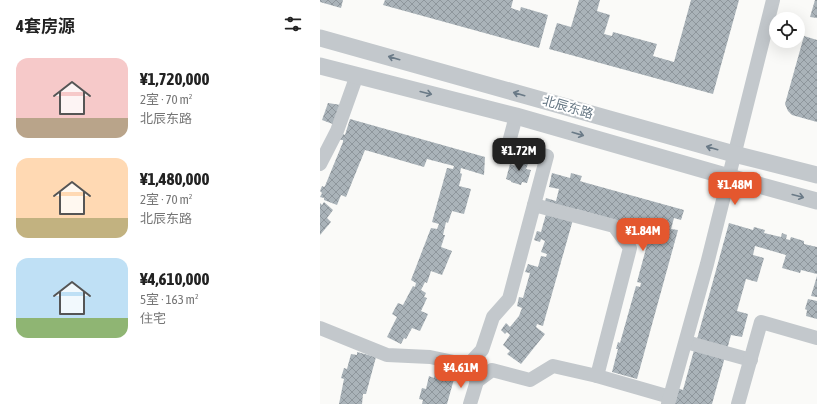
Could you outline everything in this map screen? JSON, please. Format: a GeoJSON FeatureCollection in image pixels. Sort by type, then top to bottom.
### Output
{"type":"FeatureCollection","features":[{"type":"Feature","properties":{"kind":"street"},"geometry":{"type":"LineString","coordinates":[[482,350],[492,370],[530,380],[553,366],[596,376],[669,400],[707,264],[773,0]]}},
{"type":"Feature","properties":{"kind":"street","name":"北辰东路"},"geometry":{"type":"LineString","coordinates":[[320,38],[734,154],[817,175]]}},
{"type":"Feature","properties":{"kind":"street","name":"北辰东路"},"geometry":{"type":"LineString","coordinates":[[320,66],[516,116],[729,178],[817,201]]}},
{"type":"Feature","properties":{"kind":"street"},"geometry":{"type":"LineString","coordinates":[[320,164],[337,131],[357,75]]}},
{"type":"Feature","properties":{"kind":"street"},"geometry":{"type":"LineString","coordinates":[[468,365],[482,350],[493,316],[509,299],[547,156],[508,146],[516,116]]}},
{"type":"Feature","properties":{"kind":"street"},"geometry":{"type":"LineString","coordinates":[[534,205],[614,226],[630,248],[596,376]]}},
{"type":"Feature","properties":{"kind":"street"},"geometry":{"type":"LineString","coordinates":[[738,404],[761,322],[817,338]]}},
{"type":"Feature","properties":{"kind":"street"},"geometry":{"type":"LineString","coordinates":[[320,328],[387,355],[430,357],[468,365],[477,381]]}},
{"type":"Feature","properties":{"kind":"street"},"geometry":{"type":"LineString","coordinates":[[686,342],[751,360]]}},
{"type":"Feature","properties":{"kind":"street"},"geometry":{"type":"LineString","coordinates":[[470,404],[477,381],[492,370]]}},
{"type":"Feature","properties":{"kind":"building"},"geometry":{"type":"Polygon","coordinates":[[[320,0],[343,0],[341,8],[320,2],[320,0]]]}},
{"type":"Feature","properties":{"kind":"building"},"geometry":{"type":"Polygon","coordinates":[[[385,0],[513,0],[511,8],[520,11],[521,7],[548,15],[539,48],[383,5],[385,0]]]}},
{"type":"Feature","properties":{"kind":"building"},"geometry":{"type":"Polygon","coordinates":[[[579,0],[600,0],[597,11],[610,15],[604,34],[612,36],[613,32],[657,44],[653,56],[674,62],[691,0],[739,0],[713,94],[549,49],[557,23],[571,27],[579,0]]]}},
{"type":"Feature","properties":{"kind":"building"},"geometry":{"type":"Polygon","coordinates":[[[815,0],[817,0],[817,18],[810,17],[815,0]]]}},
{"type":"Feature","properties":{"kind":"building"},"geometry":{"type":"Polygon","coordinates":[[[805,36],[817,40],[817,122],[792,115],[788,111],[785,104],[801,48],[805,48],[805,36]]]}},
{"type":"Feature","properties":{"kind":"building"},"geometry":{"type":"Polygon","coordinates":[[[328,103],[341,105],[338,126],[322,120],[328,103]]]}},
{"type":"Feature","properties":{"kind":"building"},"geometry":{"type":"Polygon","coordinates":[[[350,119],[485,157],[484,175],[461,168],[460,173],[462,174],[459,186],[471,189],[464,214],[452,211],[448,223],[446,222],[443,235],[445,235],[441,247],[452,251],[442,275],[431,271],[427,283],[425,282],[421,290],[426,293],[424,297],[427,298],[421,311],[428,314],[420,331],[412,328],[406,339],[404,338],[401,344],[387,337],[397,317],[392,314],[398,303],[403,305],[413,286],[415,287],[416,283],[411,280],[431,228],[437,229],[439,224],[432,222],[447,168],[453,169],[454,166],[427,159],[424,167],[365,150],[346,197],[341,195],[337,205],[324,200],[324,198],[320,197],[322,193],[320,191],[322,186],[325,186],[343,142],[343,140],[340,140],[343,134],[345,135],[350,119]]]}},
{"type":"Feature","properties":{"kind":"building"},"geometry":{"type":"Polygon","coordinates":[[[518,158],[529,161],[526,169],[531,170],[527,183],[522,182],[521,185],[506,179],[510,164],[516,166],[518,158]]]}},
{"type":"Feature","properties":{"kind":"building"},"geometry":{"type":"Polygon","coordinates":[[[552,173],[570,178],[571,173],[582,176],[580,181],[684,210],[681,220],[674,218],[671,229],[678,230],[637,379],[612,372],[618,349],[616,349],[618,342],[620,343],[636,286],[640,287],[641,283],[637,282],[651,230],[576,209],[543,326],[537,324],[536,327],[545,334],[521,364],[507,354],[510,351],[503,345],[510,335],[507,332],[505,334],[501,330],[506,323],[510,327],[519,316],[522,308],[517,306],[519,297],[523,298],[530,273],[525,272],[528,264],[538,267],[541,256],[546,257],[547,254],[541,252],[545,241],[541,239],[540,242],[534,240],[537,231],[541,232],[548,207],[544,205],[546,198],[556,201],[559,189],[549,187],[552,173]]]}},
{"type":"Feature","properties":{"kind":"building"},"geometry":{"type":"Polygon","coordinates":[[[324,202],[333,210],[327,218],[331,222],[320,235],[320,203],[322,205],[324,202]]]}},
{"type":"Feature","properties":{"kind":"building"},"geometry":{"type":"Polygon","coordinates":[[[729,223],[753,230],[754,227],[765,230],[764,233],[781,237],[782,233],[787,235],[786,239],[790,240],[791,237],[804,241],[804,244],[817,247],[817,274],[801,270],[800,273],[782,268],[786,255],[755,246],[753,255],[764,258],[757,282],[746,279],[737,311],[748,314],[742,337],[731,335],[712,404],[673,404],[677,388],[683,390],[729,223]]]}},
{"type":"Feature","properties":{"kind":"building"},"geometry":{"type":"Polygon","coordinates":[[[817,276],[817,297],[811,296],[817,276]]]}},
{"type":"Feature","properties":{"kind":"building"},"geometry":{"type":"Polygon","coordinates":[[[808,299],[817,301],[817,319],[806,316],[807,310],[805,309],[808,299]]]}},
{"type":"Feature","properties":{"kind":"building"},"geometry":{"type":"Polygon","coordinates":[[[357,352],[376,357],[366,394],[363,394],[362,404],[339,404],[344,379],[341,378],[344,368],[347,369],[351,354],[357,355],[357,352]]]}},
{"type":"Feature","properties":{"kind":"building"},"geometry":{"type":"Polygon","coordinates":[[[435,373],[454,379],[447,404],[422,404],[423,400],[419,399],[422,388],[426,389],[429,376],[434,378],[435,373]]]}}]}
